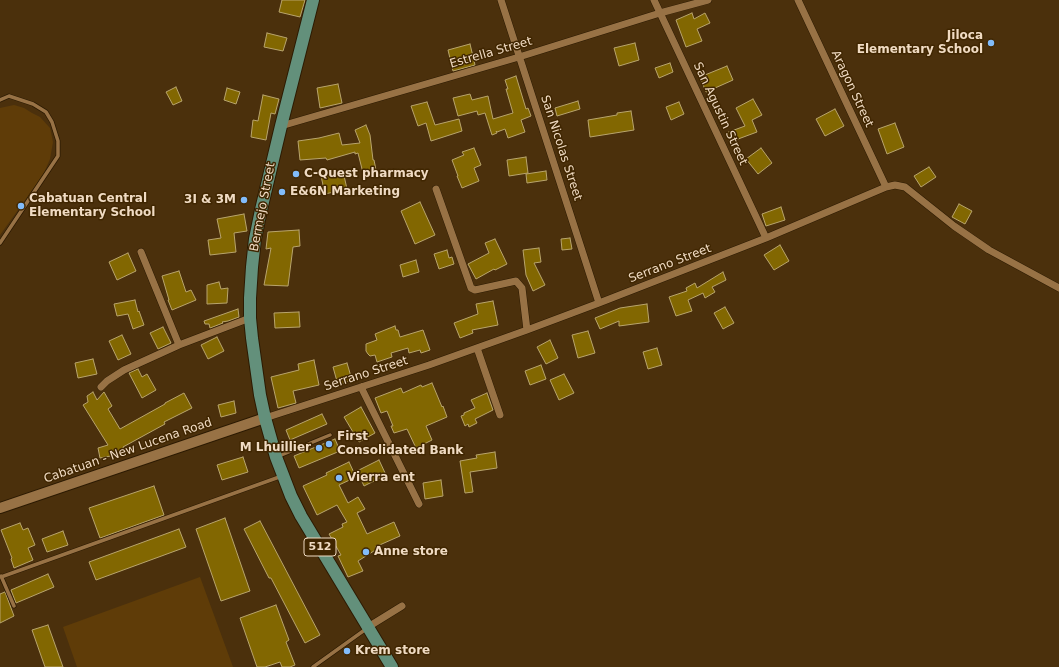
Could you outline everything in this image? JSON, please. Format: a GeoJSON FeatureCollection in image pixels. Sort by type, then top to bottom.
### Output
{"type":"FeatureCollection","features":[{"type":"Feature","properties":{"kind":"main road","name":"Bermejo Street"},"geometry":{"type":"LineString","coordinates":[[265,418],[255,365],[250,318],[252,267],[255,239],[281,126],[313,0]]}},
{"type":"Feature","properties":{"kind":"main road","name":"512"},"geometry":{"type":"LineString","coordinates":[[265,418],[276,457],[291,496],[301,516],[392,667]]}},
{"type":"Feature","properties":{"kind":"main road","name":"Cabatuan - New Lucena Road"},"geometry":{"type":"LineString","coordinates":[[0,508],[265,418]]}},
{"type":"Feature","properties":{"kind":"street","name":"San Nicolas Street"},"geometry":{"type":"LineString","coordinates":[[501,0],[599,303]]}},
{"type":"Feature","properties":{"kind":"street","name":"San Agustin Street"},"geometry":{"type":"LineString","coordinates":[[654,0],[766,238]]}},
{"type":"Feature","properties":{"kind":"street","name":"Estrella Street"},"geometry":{"type":"LineString","coordinates":[[281,126],[708,0]]}},
{"type":"Feature","properties":{"kind":"street","name":"Aragon Street"},"geometry":{"type":"LineString","coordinates":[[798,0],[886,187]]}},
{"type":"Feature","properties":{"kind":"street","name":"Serrano Street"},"geometry":{"type":"LineString","coordinates":[[265,418],[429,365],[527,330],[766,238],[886,187],[895,185],[905,187],[954,226],[989,250],[1059,288]]}},
{"type":"Feature","properties":{"kind":"street"},"geometry":{"type":"LineString","coordinates":[[436,189],[471,288],[475,290],[516,281],[522,288],[527,330]]}},
{"type":"Feature","properties":{"kind":"street"},"geometry":{"type":"LineString","coordinates":[[141,252],[179,345]]}},
{"type":"Feature","properties":{"kind":"street"},"geometry":{"type":"LineString","coordinates":[[101,387],[107,381],[124,370],[179,345],[250,318]]}},
{"type":"Feature","properties":{"kind":"street"},"geometry":{"type":"LineString","coordinates":[[477,348],[500,415]]}},
{"type":"Feature","properties":{"kind":"street"},"geometry":{"type":"LineString","coordinates":[[361,387],[419,504]]}},
{"type":"Feature","properties":{"kind":"street"},"geometry":{"type":"LineString","coordinates":[[368,627],[402,606]]}},
{"type":"Feature","properties":{"kind":"lane"},"geometry":{"type":"LineString","coordinates":[[0,100],[9,96],[34,104],[46,112],[52,122],[58,140],[58,156],[0,243]]}},
{"type":"Feature","properties":{"kind":"lane"},"geometry":{"type":"LineString","coordinates":[[276,457],[330,435]]}},
{"type":"Feature","properties":{"kind":"lane"},"geometry":{"type":"LineString","coordinates":[[14,606],[1,576],[283,476]]}},
{"type":"Feature","properties":{"kind":"lane"},"geometry":{"type":"LineString","coordinates":[[313,667],[368,627]]}},
{"type":"Feature","properties":{"kind":"shaded area"},"geometry":{"type":"Polygon","coordinates":[[[14,105],[24,108],[40,117],[50,128],[53,142],[50,159],[43,175],[0,235],[0,108],[14,105]]]}},
{"type":"Feature","properties":{"kind":"shaded area"},"geometry":{"type":"Polygon","coordinates":[[[200,577],[233,667],[77,667],[63,627],[200,577]]]}},
{"type":"Feature","properties":{"kind":"building"},"geometry":{"type":"Polygon","coordinates":[[[282,0],[305,0],[300,17],[279,12],[282,0]]]}},
{"type":"Feature","properties":{"kind":"building"},"geometry":{"type":"Polygon","coordinates":[[[692,13],[694,19],[705,13],[710,23],[697,29],[702,41],[686,47],[676,20],[692,13]]]}},
{"type":"Feature","properties":{"kind":"building"},"geometry":{"type":"Polygon","coordinates":[[[267,33],[287,38],[283,51],[264,47],[267,33]]]}},
{"type":"Feature","properties":{"kind":"building"},"geometry":{"type":"Polygon","coordinates":[[[635,43],[639,60],[619,66],[614,48],[635,43]]]}},
{"type":"Feature","properties":{"kind":"building"},"geometry":{"type":"Polygon","coordinates":[[[470,44],[475,65],[453,71],[448,50],[470,44]]]}},
{"type":"Feature","properties":{"kind":"building"},"geometry":{"type":"Polygon","coordinates":[[[670,63],[673,72],[659,78],[655,68],[670,63]]]}},
{"type":"Feature","properties":{"kind":"building"},"geometry":{"type":"Polygon","coordinates":[[[727,66],[733,80],[706,92],[700,77],[727,66]]]}},
{"type":"Feature","properties":{"kind":"building"},"geometry":{"type":"Polygon","coordinates":[[[516,76],[526,109],[528,108],[531,116],[521,120],[525,132],[508,138],[505,129],[496,131],[497,133],[492,135],[485,113],[478,115],[477,111],[458,116],[453,98],[470,94],[472,100],[488,96],[493,119],[513,113],[505,80],[516,76]]]}},
{"type":"Feature","properties":{"kind":"building"},"geometry":{"type":"Polygon","coordinates":[[[338,84],[342,103],[320,108],[317,88],[338,84]]]}},
{"type":"Feature","properties":{"kind":"building"},"geometry":{"type":"Polygon","coordinates":[[[176,87],[182,101],[173,105],[166,92],[176,87]]]}},
{"type":"Feature","properties":{"kind":"building"},"geometry":{"type":"Polygon","coordinates":[[[227,88],[240,92],[236,104],[224,100],[227,88]]]}},
{"type":"Feature","properties":{"kind":"building"},"geometry":{"type":"Polygon","coordinates":[[[263,95],[279,99],[275,114],[271,113],[266,140],[251,137],[253,120],[258,121],[263,95]]]}},
{"type":"Feature","properties":{"kind":"building"},"geometry":{"type":"Polygon","coordinates":[[[753,99],[762,115],[752,120],[757,132],[730,142],[726,133],[745,126],[736,108],[753,99]]]}},
{"type":"Feature","properties":{"kind":"building"},"geometry":{"type":"Polygon","coordinates":[[[578,101],[580,109],[557,116],[555,108],[578,101]]]}},
{"type":"Feature","properties":{"kind":"building"},"geometry":{"type":"Polygon","coordinates":[[[427,102],[435,125],[459,119],[462,131],[431,141],[426,123],[418,126],[411,106],[427,102]]]}},
{"type":"Feature","properties":{"kind":"building"},"geometry":{"type":"Polygon","coordinates":[[[679,102],[684,114],[671,120],[666,107],[679,102]]]}},
{"type":"Feature","properties":{"kind":"building"},"geometry":{"type":"Polygon","coordinates":[[[835,109],[844,126],[825,136],[816,119],[835,109]]]}},
{"type":"Feature","properties":{"kind":"building"},"geometry":{"type":"Polygon","coordinates":[[[631,111],[634,130],[590,137],[588,120],[631,111]]]}},
{"type":"Feature","properties":{"kind":"building"},"geometry":{"type":"Polygon","coordinates":[[[895,123],[904,147],[887,154],[878,129],[895,123]]]}},
{"type":"Feature","properties":{"kind":"building"},"geometry":{"type":"Polygon","coordinates":[[[366,125],[370,135],[373,160],[376,170],[363,173],[358,153],[355,154],[355,152],[327,160],[326,158],[300,160],[298,141],[339,133],[342,145],[360,143],[355,130],[366,125]]]}},
{"type":"Feature","properties":{"kind":"building"},"geometry":{"type":"Polygon","coordinates":[[[474,148],[481,165],[474,168],[479,181],[462,188],[452,160],[464,155],[462,152],[474,148]]]}},
{"type":"Feature","properties":{"kind":"building"},"geometry":{"type":"Polygon","coordinates":[[[761,148],[772,163],[758,174],[746,159],[761,148]]]}},
{"type":"Feature","properties":{"kind":"building"},"geometry":{"type":"Polygon","coordinates":[[[526,157],[528,173],[509,176],[507,160],[526,157]]]}},
{"type":"Feature","properties":{"kind":"building"},"geometry":{"type":"Polygon","coordinates":[[[929,167],[936,177],[921,187],[914,176],[929,167]]]}},
{"type":"Feature","properties":{"kind":"building"},"geometry":{"type":"Polygon","coordinates":[[[343,171],[347,189],[325,194],[321,176],[343,171]]]}},
{"type":"Feature","properties":{"kind":"building"},"geometry":{"type":"Polygon","coordinates":[[[546,171],[547,180],[527,183],[526,174],[546,171]]]}},
{"type":"Feature","properties":{"kind":"building"},"geometry":{"type":"Polygon","coordinates":[[[420,202],[435,235],[415,244],[401,211],[420,202]]]}},
{"type":"Feature","properties":{"kind":"building"},"geometry":{"type":"Polygon","coordinates":[[[959,204],[972,211],[965,224],[952,217],[959,204]]]}},
{"type":"Feature","properties":{"kind":"building"},"geometry":{"type":"Polygon","coordinates":[[[781,207],[785,220],[766,226],[762,214],[781,207]]]}},
{"type":"Feature","properties":{"kind":"building"},"geometry":{"type":"Polygon","coordinates":[[[244,214],[247,231],[234,233],[236,252],[210,255],[208,240],[221,238],[217,219],[244,214]]]}},
{"type":"Feature","properties":{"kind":"building"},"geometry":{"type":"Polygon","coordinates":[[[299,230],[300,246],[293,247],[288,286],[264,285],[271,248],[266,249],[268,232],[299,230]]]}},
{"type":"Feature","properties":{"kind":"building"},"geometry":{"type":"Polygon","coordinates":[[[570,238],[572,249],[562,250],[561,239],[570,238]]]}},
{"type":"Feature","properties":{"kind":"building"},"geometry":{"type":"Polygon","coordinates":[[[495,239],[507,264],[476,279],[468,264],[489,253],[485,243],[495,239]]]}},
{"type":"Feature","properties":{"kind":"building"},"geometry":{"type":"Polygon","coordinates":[[[780,245],[789,261],[774,270],[764,255],[780,245]]]}},
{"type":"Feature","properties":{"kind":"building"},"geometry":{"type":"Polygon","coordinates":[[[539,248],[541,262],[534,263],[545,285],[533,291],[526,275],[523,250],[539,248]]]}},
{"type":"Feature","properties":{"kind":"building"},"geometry":{"type":"Polygon","coordinates":[[[447,250],[449,258],[452,257],[454,264],[439,269],[434,254],[447,250]]]}},
{"type":"Feature","properties":{"kind":"building"},"geometry":{"type":"Polygon","coordinates":[[[128,253],[136,271],[117,280],[109,262],[128,253]]]}},
{"type":"Feature","properties":{"kind":"building"},"geometry":{"type":"Polygon","coordinates":[[[416,260],[419,272],[403,277],[400,265],[416,260]]]}},
{"type":"Feature","properties":{"kind":"building"},"geometry":{"type":"Polygon","coordinates":[[[179,271],[186,292],[191,290],[196,300],[172,310],[162,276],[179,271]]]}},
{"type":"Feature","properties":{"kind":"building"},"geometry":{"type":"Polygon","coordinates":[[[723,272],[726,280],[712,287],[715,292],[705,298],[703,293],[688,300],[692,311],[676,316],[669,297],[687,291],[686,288],[695,283],[697,288],[723,272]]]}},
{"type":"Feature","properties":{"kind":"building"},"geometry":{"type":"Polygon","coordinates":[[[219,282],[221,289],[228,288],[227,303],[207,304],[207,285],[219,282]]]}},
{"type":"Feature","properties":{"kind":"building"},"geometry":{"type":"Polygon","coordinates":[[[135,300],[138,312],[139,311],[144,325],[133,329],[128,314],[117,316],[114,304],[135,300]]]}},
{"type":"Feature","properties":{"kind":"building"},"geometry":{"type":"Polygon","coordinates":[[[493,301],[498,325],[472,330],[473,333],[460,338],[454,323],[478,314],[476,304],[493,301]]]}},
{"type":"Feature","properties":{"kind":"building"},"geometry":{"type":"Polygon","coordinates":[[[647,304],[649,322],[619,326],[619,321],[600,329],[595,318],[620,308],[647,304]]]}},
{"type":"Feature","properties":{"kind":"building"},"geometry":{"type":"Polygon","coordinates":[[[725,307],[734,323],[723,329],[714,313],[725,307]]]}},
{"type":"Feature","properties":{"kind":"building"},"geometry":{"type":"Polygon","coordinates":[[[238,309],[239,317],[222,322],[223,323],[210,328],[209,324],[205,324],[204,321],[238,309]]]}},
{"type":"Feature","properties":{"kind":"building"},"geometry":{"type":"Polygon","coordinates":[[[299,312],[300,327],[275,328],[274,313],[299,312]]]}},
{"type":"Feature","properties":{"kind":"building"},"geometry":{"type":"Polygon","coordinates":[[[395,326],[400,337],[423,330],[430,350],[421,353],[420,350],[409,353],[408,348],[391,353],[392,357],[377,362],[375,355],[370,356],[366,351],[366,344],[377,340],[375,334],[395,326]]]}},
{"type":"Feature","properties":{"kind":"building"},"geometry":{"type":"Polygon","coordinates":[[[163,327],[171,343],[158,349],[150,333],[163,327]]]}},
{"type":"Feature","properties":{"kind":"building"},"geometry":{"type":"Polygon","coordinates":[[[588,331],[595,353],[578,358],[572,335],[588,331]]]}},
{"type":"Feature","properties":{"kind":"building"},"geometry":{"type":"Polygon","coordinates":[[[122,335],[131,354],[118,360],[109,341],[122,335]]]}},
{"type":"Feature","properties":{"kind":"building"},"geometry":{"type":"Polygon","coordinates":[[[217,337],[224,351],[208,359],[201,345],[217,337]]]}},
{"type":"Feature","properties":{"kind":"building"},"geometry":{"type":"Polygon","coordinates":[[[550,340],[558,358],[546,364],[537,347],[550,340]]]}},
{"type":"Feature","properties":{"kind":"building"},"geometry":{"type":"Polygon","coordinates":[[[657,348],[662,365],[648,369],[643,352],[657,348]]]}},
{"type":"Feature","properties":{"kind":"building"},"geometry":{"type":"Polygon","coordinates":[[[93,359],[97,374],[78,378],[75,363],[93,359]]]}},
{"type":"Feature","properties":{"kind":"building"},"geometry":{"type":"Polygon","coordinates":[[[314,360],[319,385],[293,391],[296,403],[278,408],[271,377],[299,370],[298,364],[314,360]]]}},
{"type":"Feature","properties":{"kind":"building"},"geometry":{"type":"Polygon","coordinates":[[[347,363],[352,380],[338,385],[333,367],[347,363]]]}},
{"type":"Feature","properties":{"kind":"building"},"geometry":{"type":"Polygon","coordinates":[[[541,365],[546,379],[530,385],[525,371],[541,365]]]}},
{"type":"Feature","properties":{"kind":"building"},"geometry":{"type":"Polygon","coordinates":[[[138,369],[142,377],[147,374],[156,390],[142,398],[129,373],[138,369]]]}},
{"type":"Feature","properties":{"kind":"building"},"geometry":{"type":"Polygon","coordinates":[[[564,374],[574,393],[559,400],[550,380],[564,374]]]}},
{"type":"Feature","properties":{"kind":"building"},"geometry":{"type":"Polygon","coordinates":[[[432,383],[447,417],[426,426],[432,440],[416,448],[407,429],[394,433],[387,411],[381,413],[375,398],[401,388],[403,393],[421,385],[422,387],[432,383]]]}},
{"type":"Feature","properties":{"kind":"building"},"geometry":{"type":"Polygon","coordinates":[[[93,392],[97,400],[104,392],[112,406],[108,409],[120,429],[184,393],[192,408],[164,422],[165,424],[123,447],[124,455],[100,458],[98,448],[108,445],[83,405],[88,402],[87,396],[93,392]]]}},
{"type":"Feature","properties":{"kind":"building"},"geometry":{"type":"Polygon","coordinates":[[[487,393],[493,410],[475,419],[477,423],[469,427],[468,424],[465,426],[461,416],[475,408],[471,400],[487,393]]]}},
{"type":"Feature","properties":{"kind":"building"},"geometry":{"type":"Polygon","coordinates":[[[234,401],[236,413],[221,417],[218,405],[234,401]]]}},
{"type":"Feature","properties":{"kind":"building"},"geometry":{"type":"Polygon","coordinates":[[[361,407],[375,433],[359,442],[344,417],[361,407]]]}},
{"type":"Feature","properties":{"kind":"building"},"geometry":{"type":"Polygon","coordinates":[[[322,414],[327,424],[290,440],[286,430],[322,414]]]}},
{"type":"Feature","properties":{"kind":"building"},"geometry":{"type":"Polygon","coordinates":[[[335,439],[340,451],[299,468],[294,456],[335,439]]]}},
{"type":"Feature","properties":{"kind":"building"},"geometry":{"type":"Polygon","coordinates":[[[495,452],[497,468],[470,472],[473,492],[465,493],[460,461],[477,458],[476,455],[495,452]]]}},
{"type":"Feature","properties":{"kind":"building"},"geometry":{"type":"Polygon","coordinates":[[[243,457],[248,472],[222,480],[217,465],[243,457]]]}},
{"type":"Feature","properties":{"kind":"building"},"geometry":{"type":"Polygon","coordinates":[[[379,460],[386,475],[364,486],[357,471],[379,460]]]}},
{"type":"Feature","properties":{"kind":"building"},"geometry":{"type":"Polygon","coordinates":[[[349,462],[356,477],[339,485],[348,503],[358,497],[365,509],[357,513],[367,534],[394,522],[400,536],[375,547],[377,549],[358,561],[363,571],[348,577],[338,556],[341,555],[329,534],[343,527],[342,524],[347,522],[337,505],[317,515],[303,486],[327,475],[326,473],[349,462]]]}},
{"type":"Feature","properties":{"kind":"building"},"geometry":{"type":"Polygon","coordinates":[[[441,480],[443,496],[425,499],[423,483],[441,480]]]}},
{"type":"Feature","properties":{"kind":"building"},"geometry":{"type":"Polygon","coordinates":[[[154,486],[164,515],[100,538],[89,508],[154,486]]]}},
{"type":"Feature","properties":{"kind":"building"},"geometry":{"type":"Polygon","coordinates":[[[225,518],[250,591],[221,601],[196,529],[225,518]]]}},
{"type":"Feature","properties":{"kind":"building"},"geometry":{"type":"Polygon","coordinates":[[[260,521],[320,635],[305,643],[244,529],[260,521]]]}},
{"type":"Feature","properties":{"kind":"building"},"geometry":{"type":"Polygon","coordinates":[[[20,523],[23,530],[28,528],[35,545],[28,548],[33,560],[14,568],[12,558],[1,530],[20,523]]]}},
{"type":"Feature","properties":{"kind":"building"},"geometry":{"type":"Polygon","coordinates":[[[179,529],[186,547],[96,580],[89,562],[179,529]]]}},
{"type":"Feature","properties":{"kind":"building"},"geometry":{"type":"Polygon","coordinates":[[[63,531],[68,545],[47,552],[42,539],[63,531]]]}},
{"type":"Feature","properties":{"kind":"building"},"geometry":{"type":"Polygon","coordinates":[[[48,574],[54,587],[16,603],[11,590],[48,574]]]}},
{"type":"Feature","properties":{"kind":"building"},"geometry":{"type":"Polygon","coordinates":[[[5,592],[14,616],[0,623],[0,594],[5,592]]]}},
{"type":"Feature","properties":{"kind":"building"},"geometry":{"type":"Polygon","coordinates":[[[276,605],[289,640],[286,642],[295,665],[290,667],[282,667],[280,662],[265,667],[257,667],[240,618],[276,605]]]}},
{"type":"Feature","properties":{"kind":"building"},"geometry":{"type":"Polygon","coordinates":[[[48,625],[63,667],[45,667],[32,630],[48,625]]]}},
{"type":"Feature","properties":{"kind":"place","name":"Jiloca Elementary School"},"geometry":{"type":"Point","coordinates":[991,43]}},
{"type":"Feature","properties":{"kind":"place","name":"C-Quest pharmacy"},"geometry":{"type":"Point","coordinates":[296,174]}},
{"type":"Feature","properties":{"kind":"place","name":"E&6N Marketing"},"geometry":{"type":"Point","coordinates":[282,192]}},
{"type":"Feature","properties":{"kind":"place","name":"3I & 3M"},"geometry":{"type":"Point","coordinates":[244,200]}},
{"type":"Feature","properties":{"kind":"place","name":"Cabatuan Central Elementary School"},"geometry":{"type":"Point","coordinates":[21,206]}},
{"type":"Feature","properties":{"kind":"place","name":"First Consolidated Bank"},"geometry":{"type":"Point","coordinates":[329,444]}},
{"type":"Feature","properties":{"kind":"place","name":"M Lhuillier"},"geometry":{"type":"Point","coordinates":[319,448]}},
{"type":"Feature","properties":{"kind":"place","name":"Vierra ent"},"geometry":{"type":"Point","coordinates":[339,478]}},
{"type":"Feature","properties":{"kind":"place","name":"Anne store"},"geometry":{"type":"Point","coordinates":[366,552]}},
{"type":"Feature","properties":{"kind":"place","name":"Krem store"},"geometry":{"type":"Point","coordinates":[347,651]}}]}
